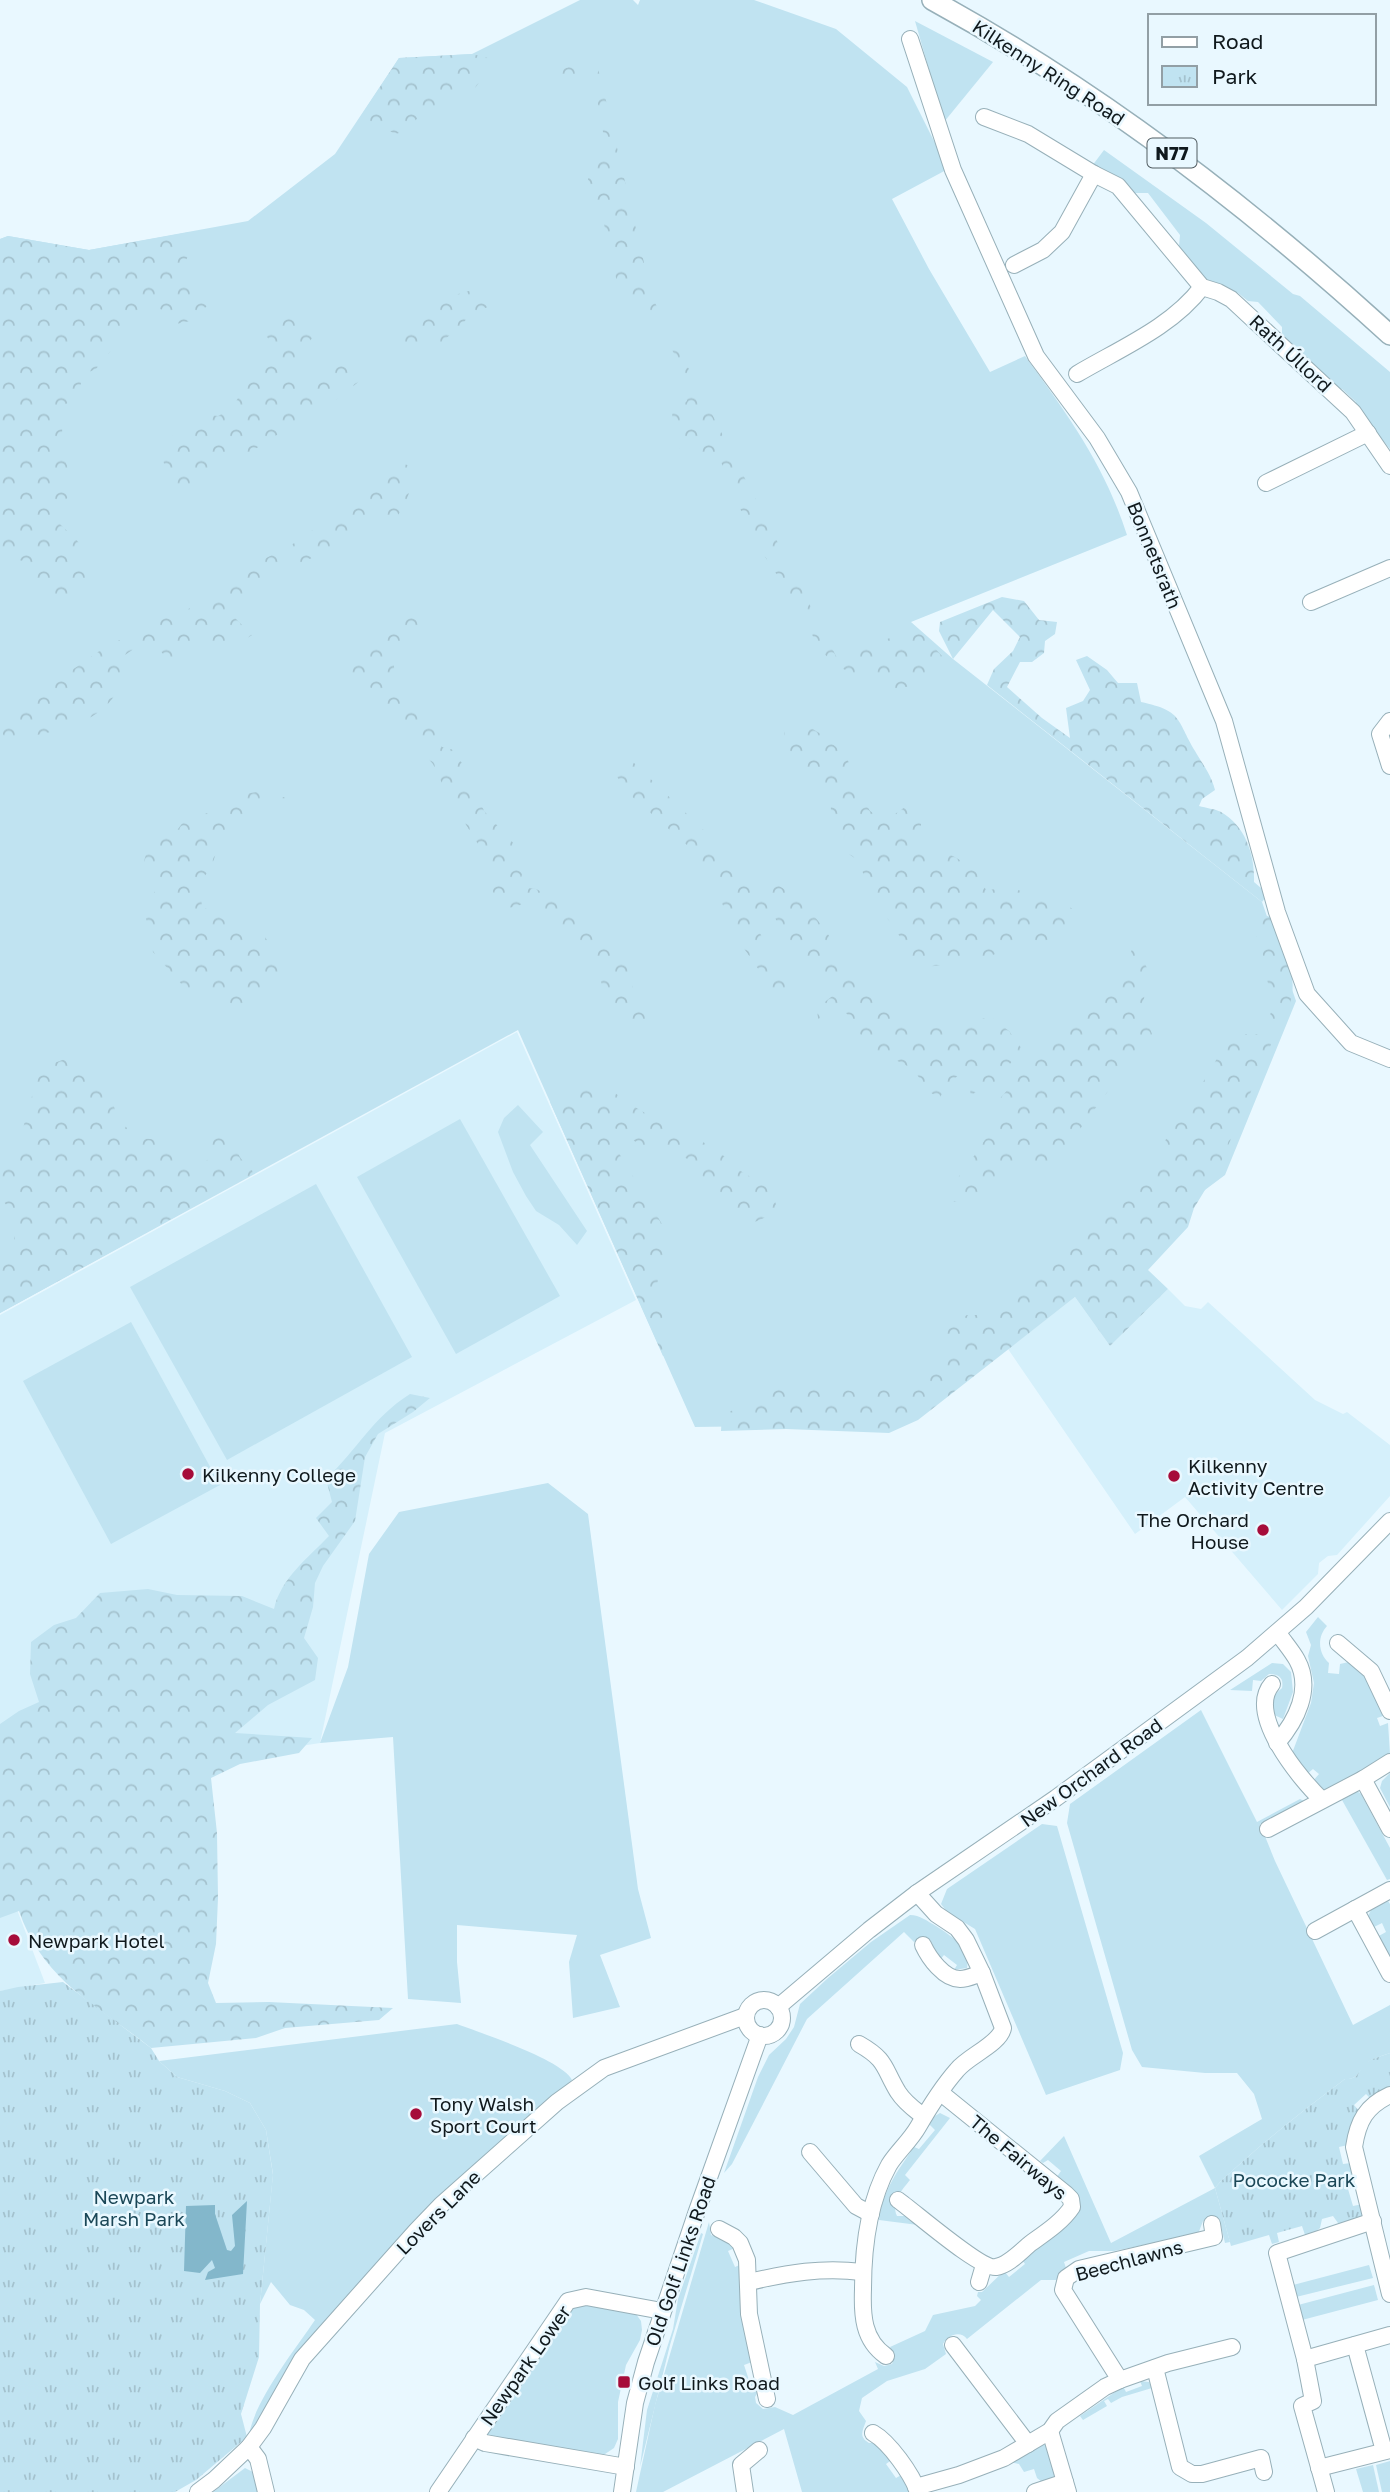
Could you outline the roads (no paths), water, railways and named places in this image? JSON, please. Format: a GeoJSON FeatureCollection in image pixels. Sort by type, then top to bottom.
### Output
{"type":"FeatureCollection","features":[{"type":"Feature","properties":{"kind":"main road","name":"Kilkenny Ring Road"},"geometry":{"type":"LineString","coordinates":[[932,0],[982,27],[1069,81],[1158,142],[1320,271],[1390,335]]}},
{"type":"Feature","properties":{"kind":"street","name":"Bonnetsrath"},"geometry":{"type":"LineString","coordinates":[[910,39],[953,170],[1036,356],[1097,438],[1134,505],[1224,721],[1277,912],[1307,993],[1351,1044],[1390,1059]]}},
{"type":"Feature","properties":{"kind":"street","name":"Rath Úllord"},"geometry":{"type":"LineString","coordinates":[[984,117],[1028,134],[1118,186],[1202,288],[1231,299],[1353,412],[1390,466]]}},
{"type":"Feature","properties":{"kind":"street"},"geometry":{"type":"LineString","coordinates":[[1014,265],[1043,250],[1062,232],[1094,174]]}},
{"type":"Feature","properties":{"kind":"street"},"geometry":{"type":"LineString","coordinates":[[1077,374],[1176,314],[1202,288]]}},
{"type":"Feature","properties":{"kind":"street"},"geometry":{"type":"LineString","coordinates":[[1266,483],[1368,433]]}},
{"type":"Feature","properties":{"kind":"street"},"geometry":{"type":"LineString","coordinates":[[1311,602],[1390,568]]}},
{"type":"Feature","properties":{"kind":"street"},"geometry":{"type":"LineString","coordinates":[[1390,721],[1380,734],[1390,765]]}},
{"type":"Feature","properties":{"kind":"street","name":"New Orchard Road"},"geometry":{"type":"LineString","coordinates":[[778,2007],[859,1937],[917,1893],[1114,1756],[1278,1633],[1306,1608],[1390,1521]]}},
{"type":"Feature","properties":{"kind":"street"},"geometry":{"type":"LineString","coordinates":[[1277,1743],[1291,1727],[1301,1704],[1304,1682],[1298,1662],[1278,1633]]}},
{"type":"Feature","properties":{"kind":"street"},"geometry":{"type":"LineString","coordinates":[[1338,1643],[1371,1671],[1390,1711]]}},
{"type":"Feature","properties":{"kind":"street"},"geometry":{"type":"LineString","coordinates":[[1272,1684],[1267,1690],[1264,1704],[1277,1743],[1304,1782],[1322,1800]]}},
{"type":"Feature","properties":{"kind":"street"},"geometry":{"type":"LineString","coordinates":[[1268,1829],[1390,1762]]}},
{"type":"Feature","properties":{"kind":"street"},"geometry":{"type":"LineString","coordinates":[[1363,1779],[1390,1829]]}},
{"type":"Feature","properties":{"kind":"street"},"geometry":{"type":"LineString","coordinates":[[1315,1931],[1390,1890]]}},
{"type":"Feature","properties":{"kind":"street"},"geometry":{"type":"LineString","coordinates":[[886,2356],[869,2339],[864,2321],[862,2272],[871,2214],[888,2168],[957,2069],[1002,2033],[1002,2022],[982,1973],[961,1933],[936,1914],[917,1893]]}},
{"type":"Feature","properties":{"kind":"street"},"geometry":{"type":"LineString","coordinates":[[1355,1909],[1390,1974]]}},
{"type":"Feature","properties":{"kind":"street"},"geometry":{"type":"LineString","coordinates":[[923,1945],[929,1959],[951,1978],[967,1978],[982,1973]]}},
{"type":"Feature","properties":{"kind":"street"},"geometry":{"type":"LineString","coordinates":[[759,2000],[770,2000],[778,2007],[782,2017],[779,2028],[771,2035],[760,2035],[751,2031],[746,2017],[750,2006],[759,2000]]}},
{"type":"Feature","properties":{"kind":"street","name":"Lovers Lane"},"geometry":{"type":"LineString","coordinates":[[198,2492],[249,2447],[263,2428],[302,2359],[440,2205],[557,2102],[604,2068],[724,2022],[746,2017]]}},
{"type":"Feature","properties":{"kind":"street","name":"Old Golf Links Road"},"geometry":{"type":"LineString","coordinates":[[622,2492],[635,2403],[662,2311],[760,2035]]}},
{"type":"Feature","properties":{"kind":"street"},"geometry":{"type":"LineString","coordinates":[[859,2044],[874,2052],[884,2063],[907,2104],[923,2116]]}},
{"type":"Feature","properties":{"kind":"street","name":"The Fairways"},"geometry":{"type":"LineString","coordinates":[[941,2093],[1071,2199],[1073,2204],[1068,2213],[1010,2260],[998,2267],[984,2265]]}},
{"type":"Feature","properties":{"kind":"street"},"geometry":{"type":"LineString","coordinates":[[1390,2095],[1376,2101],[1364,2113],[1354,2147],[1373,2221],[1383,2236],[1390,2294]]}},
{"type":"Feature","properties":{"kind":"street"},"geometry":{"type":"LineString","coordinates":[[810,2152],[856,2206],[871,2214]]}},
{"type":"Feature","properties":{"kind":"street"},"geometry":{"type":"LineString","coordinates":[[898,2200],[984,2265],[979,2282]]}},
{"type":"Feature","properties":{"kind":"street"},"geometry":{"type":"LineString","coordinates":[[1326,2492],[1302,2406],[1313,2401],[1305,2359],[1277,2253],[1373,2221]]}},
{"type":"Feature","properties":{"kind":"street","name":"Beechlawns"},"geometry":{"type":"LineString","coordinates":[[1120,2380],[1063,2290],[1066,2277],[1079,2269],[1214,2237],[1212,2224]]}},
{"type":"Feature","properties":{"kind":"street"},"geometry":{"type":"LineString","coordinates":[[719,2229],[740,2243],[747,2260],[749,2314],[766,2399]]}},
{"type":"Feature","properties":{"kind":"street"},"geometry":{"type":"LineString","coordinates":[[749,2282],[818,2269],[862,2272]]}},
{"type":"Feature","properties":{"kind":"street","name":"Newpark Lower"},"geometry":{"type":"LineString","coordinates":[[438,2492],[568,2301],[586,2297],[662,2311]]}},
{"type":"Feature","properties":{"kind":"street"},"geometry":{"type":"LineString","coordinates":[[1305,2359],[1390,2335]]}},
{"type":"Feature","properties":{"kind":"street"},"geometry":{"type":"LineString","coordinates":[[1319,2468],[1387,2450],[1355,2344]]}},
{"type":"Feature","properties":{"kind":"street"},"geometry":{"type":"LineString","coordinates":[[953,2345],[1028,2444]]}},
{"type":"Feature","properties":{"kind":"street"},"geometry":{"type":"LineString","coordinates":[[873,2433],[884,2441],[917,2490],[992,2465],[1050,2431],[1067,2414],[1105,2387],[1120,2380],[1168,2362],[1231,2347]]}},
{"type":"Feature","properties":{"kind":"street"},"geometry":{"type":"LineString","coordinates":[[1155,2368],[1180,2467],[1192,2474],[1202,2474],[1261,2458],[1264,2472]]}},
{"type":"Feature","properties":{"kind":"street"},"geometry":{"type":"LineString","coordinates":[[1030,2475],[1035,2492],[1066,2487],[1050,2431]]}},
{"type":"Feature","properties":{"kind":"street","name":"Newpark Lower"},"geometry":{"type":"LineString","coordinates":[[474,2438],[485,2443],[626,2467]]}},
{"type":"Feature","properties":{"kind":"street"},"geometry":{"type":"LineString","coordinates":[[249,2447],[258,2459],[266,2492]]}},
{"type":"Feature","properties":{"kind":"street"},"geometry":{"type":"LineString","coordinates":[[746,2492],[741,2465],[759,2450]]}},
{"type":"Feature","properties":{"kind":"place","name":"Kilkenny College"},"geometry":{"type":"Point","coordinates":[188,1474]}},
{"type":"Feature","properties":{"kind":"place","name":"Kilkenny Activity Centre"},"geometry":{"type":"Point","coordinates":[1174,1476]}},
{"type":"Feature","properties":{"kind":"place","name":"The Orchard House"},"geometry":{"type":"Point","coordinates":[1263,1530]}},
{"type":"Feature","properties":{"kind":"place","name":"Newpark Hotel"},"geometry":{"type":"Point","coordinates":[14,1940]}},
{"type":"Feature","properties":{"kind":"place","name":"Tony Walsh Sport Court"},"geometry":{"type":"Point","coordinates":[416,2114]}},
{"type":"Feature","properties":{"kind":"place","name":"Golf Links Road"},"geometry":{"type":"Point","coordinates":[624,2382]}},
{"type":"Feature","properties":{"kind":"park label","name":"Pococke Park"},"geometry":{"type":"Point","coordinates":[1294,2179]}},
{"type":"Feature","properties":{"kind":"park label","name":"Newpark Marsh Park"},"geometry":{"type":"Point","coordinates":[134,2207]}}]}
